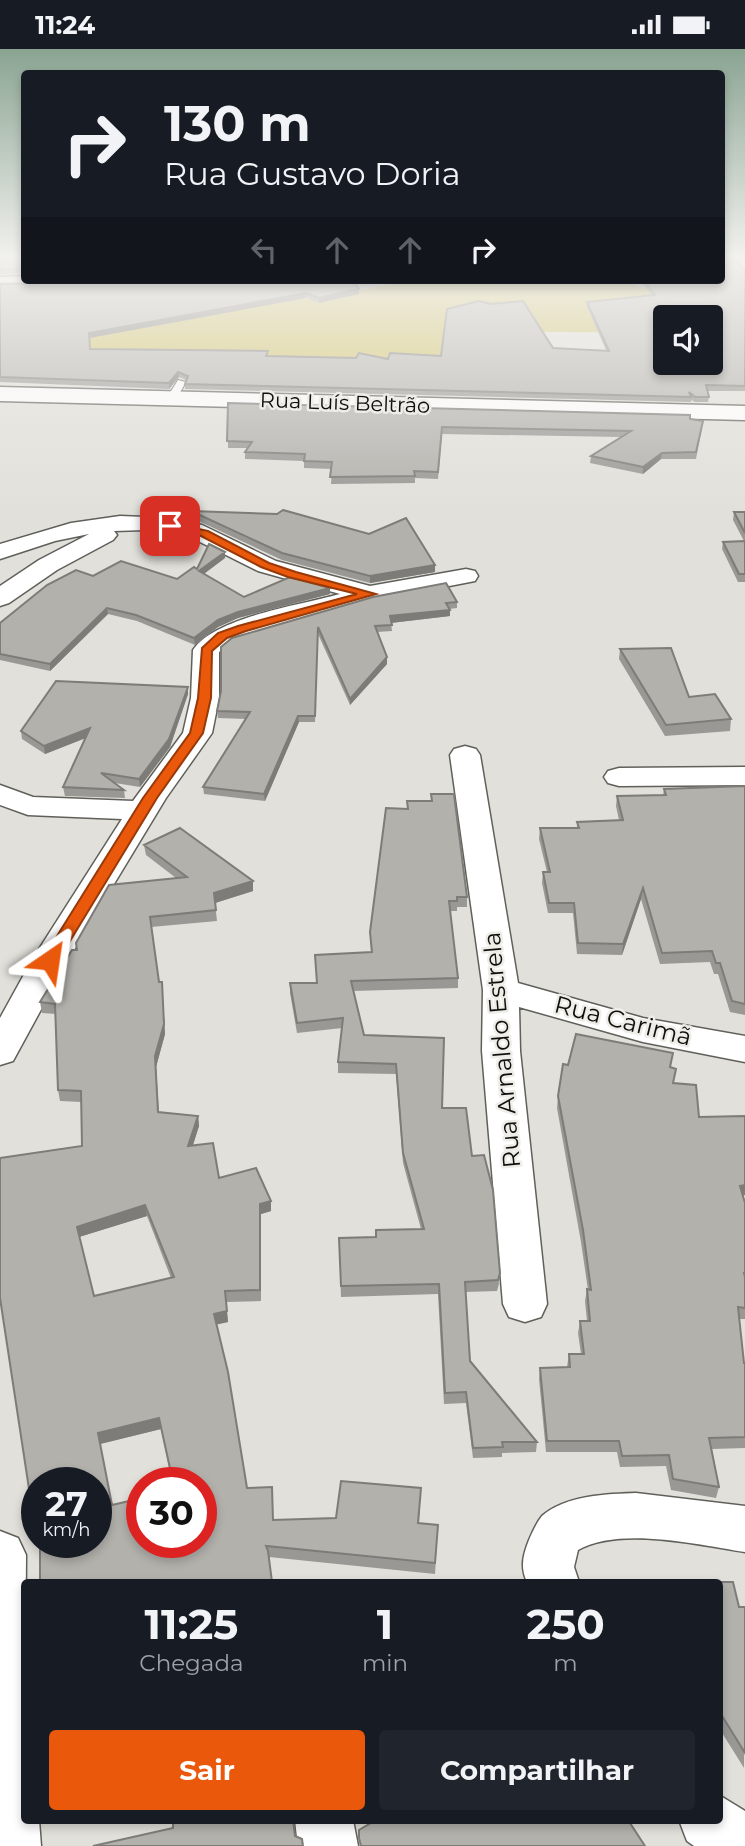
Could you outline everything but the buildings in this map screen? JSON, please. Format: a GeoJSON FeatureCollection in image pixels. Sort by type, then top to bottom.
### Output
{"type":"FeatureCollection","features":[{"type":"Feature","properties":{"kind":"main road","name":"Rua Luís Beltrão"},"geometry":{"type":"LineString","coordinates":[[0,394],[176,391],[690,413],[737,418]]}},
{"type":"Feature","properties":{"kind":"street"},"geometry":{"type":"LineString","coordinates":[[0,598],[48,565],[127,523]]}},
{"type":"Feature","properties":{"kind":"street"},"geometry":{"type":"LineString","coordinates":[[0,552],[43,537],[88,526],[150,523],[191,529],[292,575],[370,594]]}},
{"type":"Feature","properties":{"kind":"street"},"geometry":{"type":"LineString","coordinates":[[0,1052],[50,960],[142,811],[197,733],[205,698],[206,650],[222,636],[242,628],[370,594],[466,576]]}},
{"type":"Feature","properties":{"kind":"street","name":"Rua Arnaldo Estrela"},"geometry":{"type":"LineString","coordinates":[[465,755],[501,990],[501,1051],[525,1304]]}},
{"type":"Feature","properties":{"kind":"street"},"geometry":{"type":"LineString","coordinates":[[620,777],[745,776]]}},
{"type":"Feature","properties":{"kind":"street"},"geometry":{"type":"LineString","coordinates":[[0,794],[28,806],[142,811]]}},
{"type":"Feature","properties":{"kind":"street","name":"Rua Carimã"},"geometry":{"type":"LineString","coordinates":[[501,990],[643,1030],[745,1049]]}},
{"type":"Feature","properties":{"kind":"street"},"geometry":{"type":"LineString","coordinates":[[552,1579],[547,1570],[552,1542],[569,1527],[591,1518],[622,1514],[745,1529]]}},
{"type":"Feature","properties":{"kind":"street"},"geometry":{"type":"LineString","coordinates":[[0,1555],[11,1846]]}},
{"type":"Feature","properties":{"kind":"street"},"geometry":{"type":"LineString","coordinates":[[325,1824],[328,1846]]}},
{"type":"Feature","properties":{"kind":"street"},"geometry":{"type":"LineString","coordinates":[[714,1824],[744,1846]]}},
{"type":"Feature","properties":{"kind":"shaded area"},"geometry":{"type":"Polygon","coordinates":[[[0,343],[452,343],[456,360],[0,367],[0,343]]]}},
{"type":"Feature","properties":{"kind":"route"},"geometry":{"type":"LineString","coordinates":[[50,960],[150,798],[197,733],[205,698],[206,650],[222,636],[242,628],[370,594],[292,575],[265,565],[219,540],[191,529],[170,526]]}}]}
